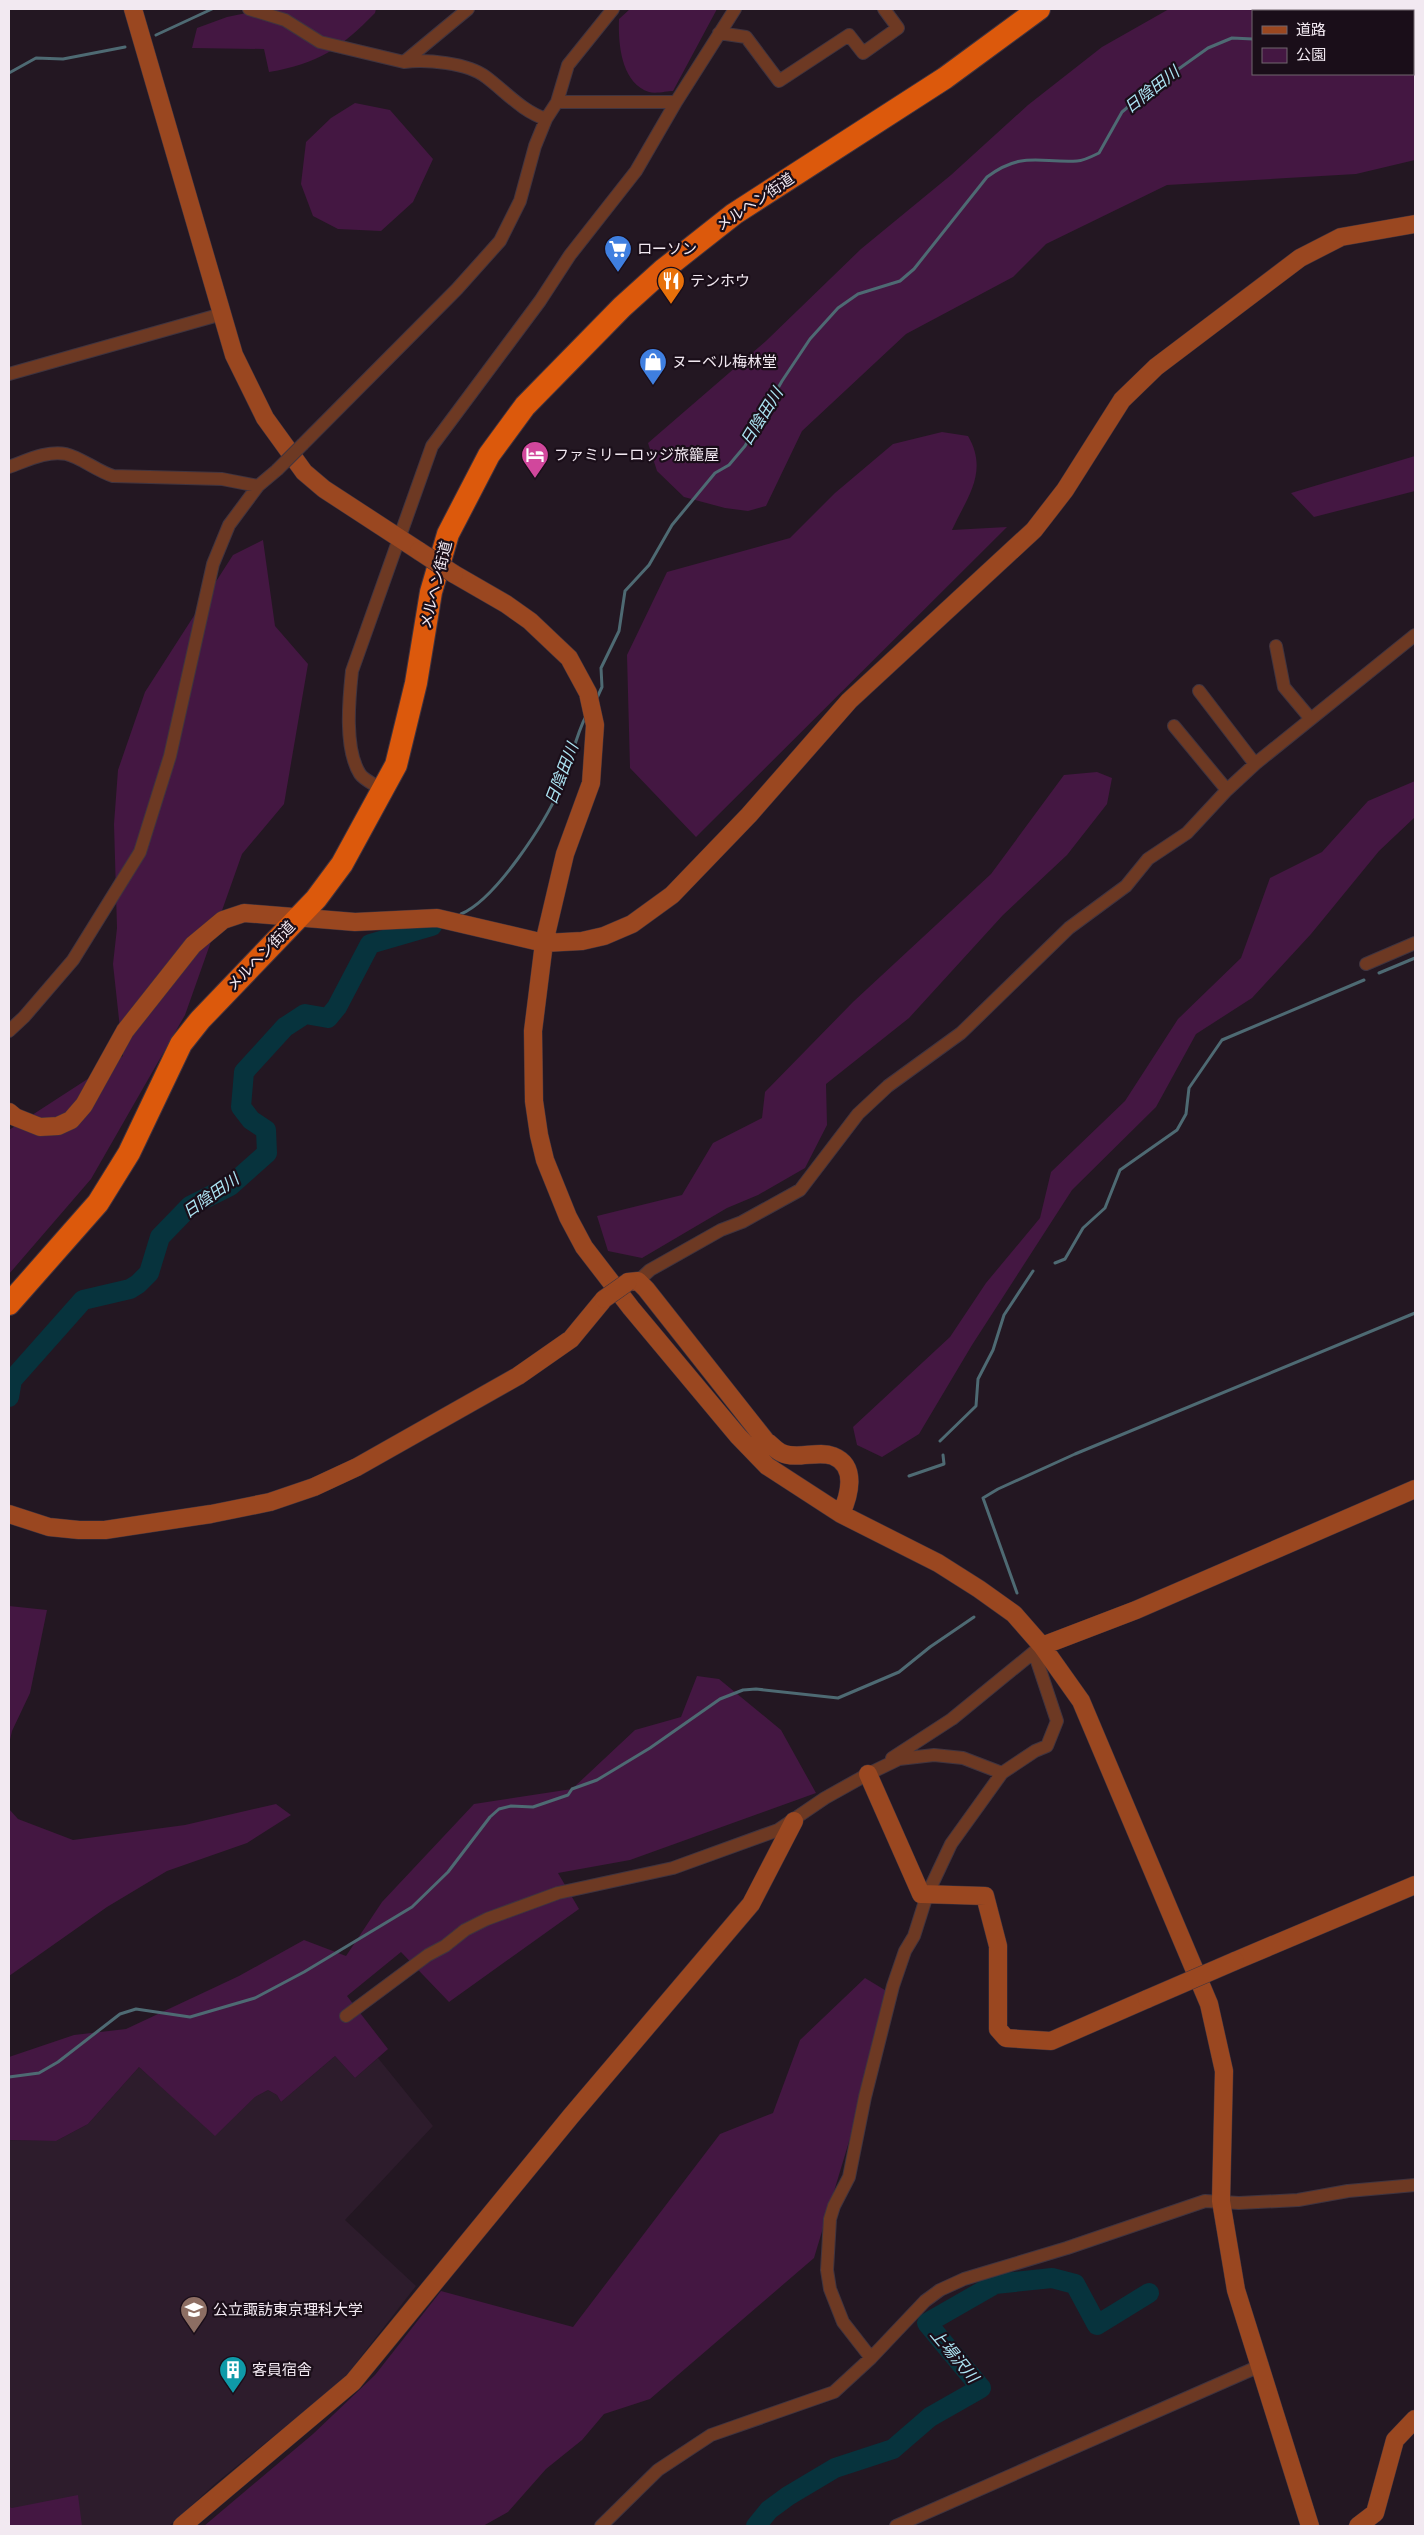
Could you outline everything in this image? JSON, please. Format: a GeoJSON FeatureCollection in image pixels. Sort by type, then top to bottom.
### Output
{"type":"FeatureCollection","features":[{"type":"Feature","properties":{"kind":"highway","name":"メルヘン街道"},"geometry":{"type":"LineString","coordinates":[[9,1304],[98,1203],[129,1154],[182,1044],[200,1020],[316,899],[342,864],[396,765],[416,683],[431,592],[448,534],[489,455],[525,406],[622,307],[663,270],[734,214],[944,78],[1039,9]]}},
{"type":"Feature","properties":{"kind":"street"},"geometry":{"type":"LineString","coordinates":[[133,9],[234,355],[265,418],[304,472],[324,489],[530,621],[569,658],[588,693],[595,725],[594,762],[591,783],[565,854],[544,943],[533,1031],[534,1101],[545,1160],[568,1217],[584,1247],[631,1308],[738,1436],[767,1466],[840,1514],[938,1563],[1014,1614],[1038,1649],[1081,1701],[1209,2004],[1224,2071],[1220,2200],[1236,2290],[1262,2365],[1310,2526]]}},
{"type":"Feature","properties":{"kind":"street"},"geometry":{"type":"LineString","coordinates":[[249,9],[285,20],[305,35],[320,42],[404,62],[416,60],[469,67],[484,76],[532,115],[546,120]]}},
{"type":"Feature","properties":{"kind":"street"},"geometry":{"type":"LineString","coordinates":[[404,62],[468,9]]}},
{"type":"Feature","properties":{"kind":"street"},"geometry":{"type":"LineString","coordinates":[[9,1031],[24,1018],[72,960],[140,852],[170,756],[213,564],[229,525],[258,486],[277,470],[412,335],[500,241],[520,201],[535,146],[546,120],[557,102],[568,65],[613,9]]}},
{"type":"Feature","properties":{"kind":"street"},"geometry":{"type":"LineString","coordinates":[[382,790],[360,775],[350,744],[348,704],[352,671],[432,446],[540,301],[570,255],[636,171],[676,102],[735,9]]}},
{"type":"Feature","properties":{"kind":"street"},"geometry":{"type":"LineString","coordinates":[[719,33],[746,37],[780,81],[849,34],[863,53],[898,28],[884,9]]}},
{"type":"Feature","properties":{"kind":"street"},"geometry":{"type":"LineString","coordinates":[[557,102],[676,102]]}},
{"type":"Feature","properties":{"kind":"street"},"geometry":{"type":"LineString","coordinates":[[9,1112],[15,1117],[40,1127],[58,1126],[71,1120],[84,1105],[125,1031],[193,945],[223,920],[244,914],[355,922],[437,918],[544,943],[582,941],[604,936],[632,924],[672,895],[749,815],[850,701],[1034,530],[1066,490],[1122,400],[1156,367],[1300,258],[1341,237],[1415,224]]}},
{"type":"Feature","properties":{"kind":"street"},"geometry":{"type":"LineString","coordinates":[[9,374],[222,314]]}},
{"type":"Feature","properties":{"kind":"street"},"geometry":{"type":"LineString","coordinates":[[9,467],[50,454],[66,454],[96,470],[113,476],[222,479],[258,486]]}},
{"type":"Feature","properties":{"kind":"street"},"geometry":{"type":"LineString","coordinates":[[9,1514],[49,1527],[105,1530],[210,1514],[270,1502],[314,1487],[416,1435],[518,1376],[571,1339],[604,1299],[698,1243],[800,1190],[858,1114],[888,1086],[961,1034],[1069,928],[1126,886],[1148,859],[1187,833],[1227,790],[1255,764],[1415,635]]}},
{"type":"Feature","properties":{"kind":"street"},"geometry":{"type":"LineString","coordinates":[[1276,646],[1284,687],[1310,718]]}},
{"type":"Feature","properties":{"kind":"street"},"geometry":{"type":"LineString","coordinates":[[1198,691],[1255,764]]}},
{"type":"Feature","properties":{"kind":"street"},"geometry":{"type":"LineString","coordinates":[[1174,726],[1227,790]]}},
{"type":"Feature","properties":{"kind":"street"},"geometry":{"type":"LineString","coordinates":[[1366,964],[1415,943]]}},
{"type":"Feature","properties":{"kind":"street"},"geometry":{"type":"LineString","coordinates":[[633,1281],[766,1441],[782,1453],[832,1455],[842,1462],[848,1472],[850,1491],[840,1514]]}},
{"type":"Feature","properties":{"kind":"street"},"geometry":{"type":"LineString","coordinates":[[346,2016],[428,1955],[445,1946],[464,1930],[487,1919],[558,1893],[673,1868],[778,1830],[952,1719],[1038,1649],[1136,1610],[1415,1489]]}},
{"type":"Feature","properties":{"kind":"street"},"geometry":{"type":"LineString","coordinates":[[871,2358],[843,2322],[830,2289],[827,2270],[830,2219],[834,2206],[849,2177],[864,2098],[893,1986],[905,1951],[914,1936],[927,1895],[951,1844],[1002,1773],[1035,1751],[1047,1746],[1057,1720],[1038,1649]]}},
{"type":"Feature","properties":{"kind":"street"},"geometry":{"type":"LineString","coordinates":[[868,1774],[899,1759],[934,1755],[963,1758],[1002,1773]]}},
{"type":"Feature","properties":{"kind":"street"},"geometry":{"type":"LineString","coordinates":[[868,1774],[921,1894],[985,1896],[998,1946],[998,2029],[1006,2038],[1051,2041],[1415,1885]]}},
{"type":"Feature","properties":{"kind":"street"},"geometry":{"type":"LineString","coordinates":[[182,2526],[353,2382],[571,2116],[751,1904],[794,1821]]}},
{"type":"Feature","properties":{"kind":"street"},"geometry":{"type":"LineString","coordinates":[[601,2526],[658,2470],[711,2435],[834,2392],[871,2358],[925,2301],[940,2290],[964,2279],[1067,2248],[1205,2202],[1220,2200],[1239,2203],[1298,2200],[1348,2191],[1415,2185]]}},
{"type":"Feature","properties":{"kind":"street"},"geometry":{"type":"LineString","coordinates":[[896,2526],[1262,2365]]}},
{"type":"Feature","properties":{"kind":"street"},"geometry":{"type":"LineString","coordinates":[[1358,2526],[1375,2513],[1395,2440],[1415,2419]]}},
{"type":"Feature","properties":{"kind":"shaded area","name":"公立諏訪東京理科大学"},"geometry":{"type":"Polygon","coordinates":[[[335,2056],[355,2078],[378,2058],[433,2126],[345,2220],[416,2286],[342,2381],[216,2483],[169,2526],[9,2526],[9,2140],[56,2141],[88,2124],[139,2067],[215,2135],[255,2097],[268,2090],[277,2095],[281,2102],[335,2056]]]}},
{"type":"Feature","properties":{"kind":"green space"},"geometry":{"type":"Polygon","coordinates":[[[266,9],[376,9],[375,13],[351,36],[328,53],[286,69],[269,72],[264,49],[192,48],[197,28],[227,17],[266,9]]]}},
{"type":"Feature","properties":{"kind":"green space"},"geometry":{"type":"Polygon","coordinates":[[[630,9],[717,9],[673,91],[649,92],[632,80],[627,71],[619,39],[619,19],[630,9]]]}},
{"type":"Feature","properties":{"kind":"green space"},"geometry":{"type":"Polygon","coordinates":[[[1169,9],[1415,9],[1415,160],[1356,174],[1167,185],[1046,244],[1013,277],[906,334],[802,431],[766,506],[748,511],[725,508],[684,497],[657,471],[648,443],[766,341],[861,249],[951,175],[1028,105],[1102,47],[1169,9]]]}},
{"type":"Feature","properties":{"kind":"green space"},"geometry":{"type":"Polygon","coordinates":[[[355,103],[390,110],[433,159],[413,202],[381,231],[338,229],[313,216],[301,184],[306,142],[331,118],[355,103]]]}},
{"type":"Feature","properties":{"kind":"green space"},"geometry":{"type":"Polygon","coordinates":[[[942,432],[968,436],[974,449],[976,461],[974,484],[952,530],[1007,527],[696,837],[630,768],[627,655],[667,572],[790,538],[835,493],[893,444],[942,432]]]}},
{"type":"Feature","properties":{"kind":"green space"},"geometry":{"type":"Polygon","coordinates":[[[1415,456],[1415,491],[1314,517],[1291,493],[1415,456]]]}},
{"type":"Feature","properties":{"kind":"green space"},"geometry":{"type":"Polygon","coordinates":[[[263,540],[275,626],[308,664],[284,804],[242,854],[185,1015],[91,1179],[9,1274],[9,1130],[123,1056],[113,964],[117,928],[114,824],[118,770],[145,692],[233,555],[263,540]]]}},
{"type":"Feature","properties":{"kind":"green space"},"geometry":{"type":"Polygon","coordinates":[[[1097,772],[1112,778],[1107,804],[1067,855],[1003,915],[909,1018],[826,1084],[827,1125],[805,1168],[758,1195],[727,1208],[642,1258],[608,1251],[597,1216],[682,1195],[713,1143],[762,1118],[765,1092],[853,1002],[991,874],[1064,775],[1097,772]]]}},
{"type":"Feature","properties":{"kind":"green space"},"geometry":{"type":"Polygon","coordinates":[[[1415,781],[1415,817],[1379,851],[1311,934],[1252,998],[1196,1034],[1156,1107],[1072,1190],[972,1345],[919,1434],[882,1457],[857,1445],[853,1427],[950,1337],[986,1283],[1040,1218],[1051,1172],[1125,1101],[1178,1019],[1241,958],[1270,878],[1322,852],[1368,801],[1415,781]]]}},
{"type":"Feature","properties":{"kind":"green space"},"geometry":{"type":"Polygon","coordinates":[[[9,1606],[47,1610],[30,1693],[12,1731],[9,1744],[9,1606]]]}},
{"type":"Feature","properties":{"kind":"green space"},"geometry":{"type":"Polygon","coordinates":[[[697,1676],[719,1679],[781,1730],[816,1793],[630,1860],[558,1873],[579,1909],[449,2002],[401,1952],[347,1996],[388,2049],[355,2078],[335,2056],[281,2102],[277,2095],[268,2090],[255,2097],[215,2136],[139,2067],[88,2124],[56,2141],[9,2140],[9,2057],[74,2035],[126,2029],[239,1976],[304,1940],[346,1956],[382,1902],[474,1804],[572,1789],[635,1730],[681,1717],[697,1676]]]}},
{"type":"Feature","properties":{"kind":"green space"},"geometry":{"type":"Polygon","coordinates":[[[276,1804],[291,1815],[247,1843],[167,1871],[107,1907],[9,1976],[9,1809],[18,1819],[73,1840],[185,1825],[276,1804]]]}},
{"type":"Feature","properties":{"kind":"green space"},"geometry":{"type":"Polygon","coordinates":[[[865,1978],[893,1995],[814,2258],[650,2399],[604,2414],[582,2440],[546,2469],[508,2512],[483,2526],[204,2526],[313,2434],[375,2375],[441,2291],[573,2327],[720,2134],[773,2113],[800,2040],[865,1978]]]}},
{"type":"Feature","properties":{"kind":"green space"},"geometry":{"type":"Polygon","coordinates":[[[78,2495],[82,2526],[9,2526],[9,2507],[78,2495]]]}},
{"type":"Feature","properties":{"kind":"waterway"},"geometry":{"type":"LineString","coordinates":[[156,35],[212,9]]}},
{"type":"Feature","properties":{"kind":"waterway","name":"日陰田川"},"geometry":{"type":"LineString","coordinates":[[596,700],[602,687],[601,668],[619,631],[625,591],[649,565],[672,525],[715,473],[729,465],[745,446],[782,381],[810,339],[838,308],[858,294],[900,281],[914,269],[987,177],[999,169],[1021,161],[1079,161],[1099,153],[1122,112],[1142,95],[1208,48],[1232,38],[1252,39]]}},
{"type":"Feature","properties":{"kind":"waterway"},"geometry":{"type":"LineString","coordinates":[[9,73],[36,58],[63,59],[125,47]]}},
{"type":"Feature","properties":{"kind":"waterway","name":"日陰田川"},"geometry":{"type":"LineString","coordinates":[[461,914],[475,906],[504,877],[543,820],[560,788],[586,716]]}},
{"type":"Feature","properties":{"kind":"waterway","name":"日陰田川"},"geometry":{"type":"LineString","coordinates":[[9,1397],[12,1380],[83,1300],[130,1289],[138,1284],[149,1273],[160,1237],[190,1206],[230,1186],[267,1153],[266,1130],[251,1120],[241,1107],[244,1072],[285,1027],[305,1014],[328,1018],[337,1007],[370,944],[432,926]]}},
{"type":"Feature","properties":{"kind":"waterway"},"geometry":{"type":"LineString","coordinates":[[1379,973],[1415,958]]}},
{"type":"Feature","properties":{"kind":"waterway"},"geometry":{"type":"LineString","coordinates":[[1055,1263],[1065,1259],[1083,1228],[1105,1208],[1120,1170],[1177,1130],[1186,1114],[1189,1088],[1222,1040],[1364,980]]}},
{"type":"Feature","properties":{"kind":"waterway"},"geometry":{"type":"LineString","coordinates":[[940,1441],[976,1406],[978,1379],[993,1350],[1004,1315],[1033,1271]]}},
{"type":"Feature","properties":{"kind":"waterway"},"geometry":{"type":"LineString","coordinates":[[1017,1593],[983,1498],[998,1489],[1075,1454],[1415,1313]]}},
{"type":"Feature","properties":{"kind":"waterway"},"geometry":{"type":"LineString","coordinates":[[909,1476],[944,1464],[943,1455]]}},
{"type":"Feature","properties":{"kind":"waterway"},"geometry":{"type":"LineString","coordinates":[[9,2077],[39,2073],[58,2062],[120,2014],[136,2009],[190,2017],[255,1998],[304,1972],[412,1907],[448,1872],[490,1817],[499,1809],[511,1806],[533,1807],[568,1795],[572,1789],[597,1780],[650,1748],[720,1699],[743,1690],[756,1689],[838,1698],[899,1672],[930,1647],[974,1617]]}},
{"type":"Feature","properties":{"kind":"waterway","name":"上場沢川"},"geometry":{"type":"LineString","coordinates":[[756,2526],[769,2510],[788,2496],[835,2468],[893,2449],[930,2417],[981,2388],[927,2323],[995,2284],[1052,2278],[1075,2284],[1097,2325],[1149,2293]]}},
{"type":"Feature","properties":{"kind":"place","name":"ローソン"},"geometry":{"type":"Point","coordinates":[618,273]}},
{"type":"Feature","properties":{"kind":"place","name":"テンホウ"},"geometry":{"type":"Point","coordinates":[671,305]}},
{"type":"Feature","properties":{"kind":"place","name":"ヌーベル梅林堂"},"geometry":{"type":"Point","coordinates":[653,386]}},
{"type":"Feature","properties":{"kind":"place","name":"ファミリーロッジ旅籠屋"},"geometry":{"type":"Point","coordinates":[535,479]}},
{"type":"Feature","properties":{"kind":"place","name":"公立諏訪東京理科大学"},"geometry":{"type":"Point","coordinates":[194,2334]}},
{"type":"Feature","properties":{"kind":"place","name":"客員宿舎"},"geometry":{"type":"Point","coordinates":[233,2394]}}]}
